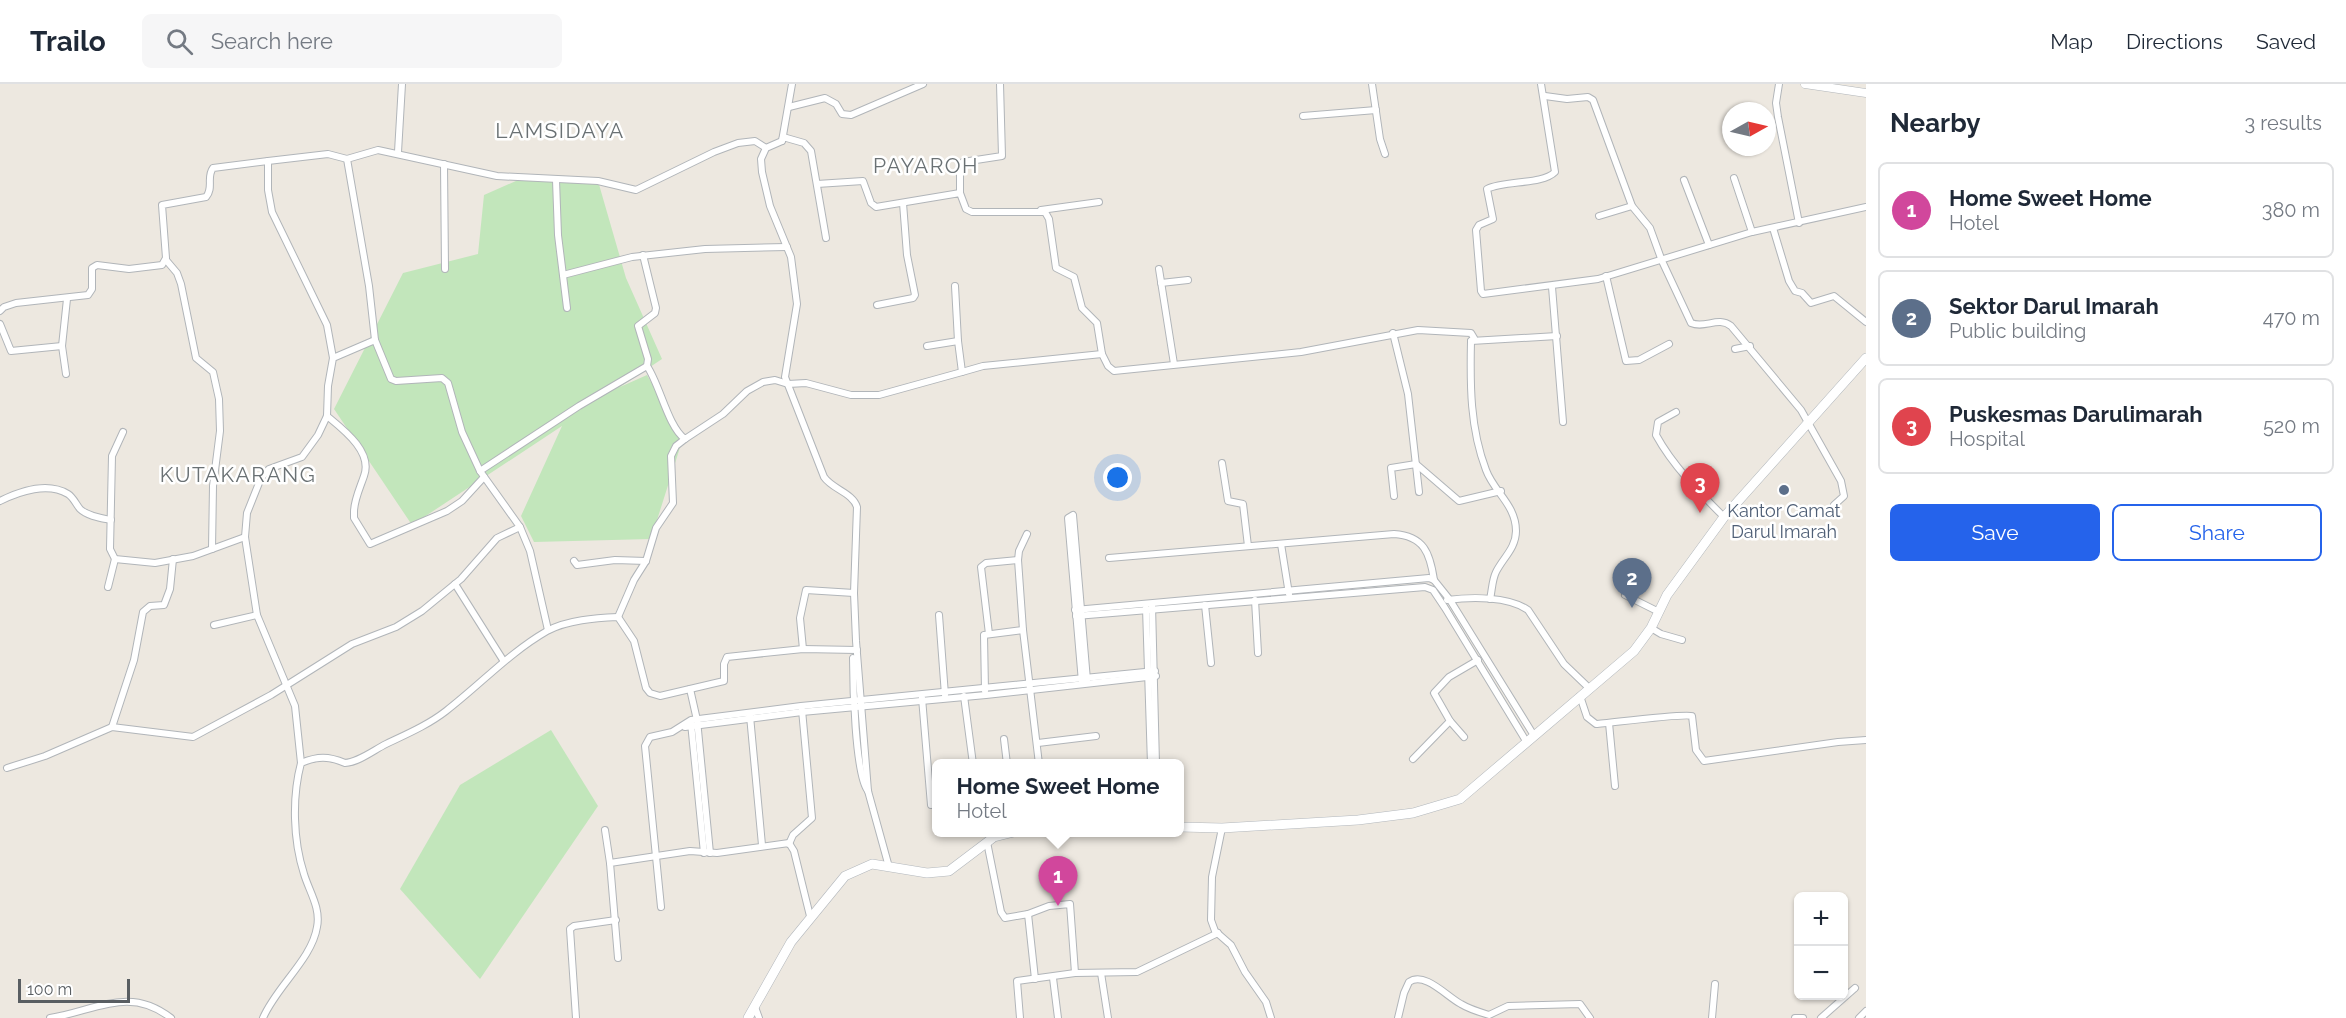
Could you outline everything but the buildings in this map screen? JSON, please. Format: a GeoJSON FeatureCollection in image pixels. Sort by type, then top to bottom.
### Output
{"type":"FeatureCollection","features":[{"type":"Feature","properties":{"kind":"main road"},"geometry":{"type":"LineString","coordinates":[[1184,827],[1222,828],[1358,820],[1441,807],[1460,800],[1589,687],[1634,651],[1651,628],[1667,595],[1724,517],[1810,424],[1866,358]]}},
{"type":"Feature","properties":{"kind":"main road"},"geometry":{"type":"LineString","coordinates":[[748,1018],[791,942],[837,882],[854,869],[872,864],[927,873],[949,871],[987,841],[999,837]]}},
{"type":"Feature","properties":{"kind":"street"},"geometry":{"type":"LineString","coordinates":[[398,152],[402,84]]}},
{"type":"Feature","properties":{"kind":"street"},"geometry":{"type":"LineString","coordinates":[[782,141],[792,84]]}},
{"type":"Feature","properties":{"kind":"street"},"geometry":{"type":"LineString","coordinates":[[789,107],[825,98],[836,104],[842,114],[851,115],[923,84]]}},
{"type":"Feature","properties":{"kind":"street"},"geometry":{"type":"LineString","coordinates":[[1000,84],[1002,156],[963,162],[960,170],[960,193],[966,209],[972,212],[1041,210],[1099,202]]}},
{"type":"Feature","properties":{"kind":"street"},"geometry":{"type":"LineString","coordinates":[[1372,84],[1381,146],[1385,154]]}},
{"type":"Feature","properties":{"kind":"street"},"geometry":{"type":"LineString","coordinates":[[1541,84],[1545,96],[1554,173],[1544,178],[1502,184],[1487,189],[1493,219],[1479,225],[1476,230],[1482,293],[1552,287],[1606,276],[1752,232],[1866,207]]}},
{"type":"Feature","properties":{"kind":"street"},"geometry":{"type":"LineString","coordinates":[[1779,84],[1776,103],[1778,117],[1799,223]]}},
{"type":"Feature","properties":{"kind":"street"},"geometry":{"type":"LineString","coordinates":[[1805,84],[1866,93]]}},
{"type":"Feature","properties":{"kind":"street"},"geometry":{"type":"LineString","coordinates":[[1545,96],[1567,99],[1586,97],[1593,100],[1632,206],[1650,228],[1662,261],[1691,323],[1697,326],[1726,322],[1750,346],[1810,424],[1841,481],[1844,496],[1834,505]]}},
{"type":"Feature","properties":{"kind":"street"},"geometry":{"type":"LineString","coordinates":[[1303,116],[1376,110]]}},
{"type":"Feature","properties":{"kind":"street"},"geometry":{"type":"LineString","coordinates":[[826,238],[809,147],[783,138],[782,141],[766,148],[761,159],[770,206],[791,257],[797,304],[785,375],[824,477],[831,485],[855,501],[857,565],[854,593],[859,703],[868,791],[889,867]]}},
{"type":"Feature","properties":{"kind":"street"},"geometry":{"type":"LineString","coordinates":[[212,549],[212,496],[220,431],[219,399],[213,372],[196,358],[181,284],[177,273],[166,260],[162,205],[206,197],[210,192],[210,173],[213,168],[328,154],[347,159],[378,150],[398,152],[497,176],[598,181],[636,190],[731,145],[755,141],[766,148]]}},
{"type":"Feature","properties":{"kind":"street"},"geometry":{"type":"LineString","coordinates":[[347,159],[369,286],[375,340],[391,379],[446,381],[462,432],[482,474],[520,527],[530,551],[548,630]]}},
{"type":"Feature","properties":{"kind":"street"},"geometry":{"type":"LineString","coordinates":[[263,1018],[269,1005],[311,944],[317,929],[316,908],[298,850],[296,797],[301,763],[295,706],[258,615],[244,537],[247,513],[261,478],[269,468],[302,457],[327,416],[328,386],[333,358],[327,325],[272,212],[268,190],[268,161]]}},
{"type":"Feature","properties":{"kind":"street"},"geometry":{"type":"LineString","coordinates":[[444,164],[445,269]]}},
{"type":"Feature","properties":{"kind":"street"},"geometry":{"type":"LineString","coordinates":[[1734,178],[1752,232]]}},
{"type":"Feature","properties":{"kind":"street"},"geometry":{"type":"LineString","coordinates":[[556,180],[558,235],[567,308]]}},
{"type":"Feature","properties":{"kind":"street"},"geometry":{"type":"LineString","coordinates":[[1684,180],[1709,245]]}},
{"type":"Feature","properties":{"kind":"street"},"geometry":{"type":"LineString","coordinates":[[817,184],[863,181],[873,206],[960,193]]}},
{"type":"Feature","properties":{"kind":"street"},"geometry":{"type":"LineString","coordinates":[[878,305],[913,298],[915,295],[907,255],[903,203]]}},
{"type":"Feature","properties":{"kind":"street"},"geometry":{"type":"LineString","coordinates":[[1599,216],[1632,206]]}},
{"type":"Feature","properties":{"kind":"street"},"geometry":{"type":"LineString","coordinates":[[1041,210],[1049,219],[1056,268],[1074,277],[1077,281],[1082,308],[1097,323],[1102,354],[1108,366],[1114,371],[1300,352],[1418,330],[1458,330],[1471,333],[1474,338],[1471,341],[1473,427],[1486,470],[1501,491],[1514,519],[1516,531],[1514,542],[1496,573],[1490,599]]}},
{"type":"Feature","properties":{"kind":"street"},"geometry":{"type":"LineString","coordinates":[[1773,228],[1792,288],[1802,293],[1811,303],[1834,296],[1866,322]]}},
{"type":"Feature","properties":{"kind":"street"},"geometry":{"type":"LineString","coordinates":[[563,275],[643,255],[705,249],[787,247]]}},
{"type":"Feature","properties":{"kind":"street"},"geometry":{"type":"LineString","coordinates":[[643,255],[656,308],[655,313],[638,326],[648,359],[647,366],[663,395],[673,423],[685,439]]}},
{"type":"Feature","properties":{"kind":"street"},"geometry":{"type":"LineString","coordinates":[[0,311],[16,303],[67,299],[89,294],[92,268],[97,265],[144,269],[162,265],[166,260]]}},
{"type":"Feature","properties":{"kind":"street"},"geometry":{"type":"LineString","coordinates":[[1159,269],[1174,364]]}},
{"type":"Feature","properties":{"kind":"street"},"geometry":{"type":"LineString","coordinates":[[1606,276],[1626,361],[1639,360],[1669,344]]}},
{"type":"Feature","properties":{"kind":"street"},"geometry":{"type":"LineString","coordinates":[[1161,284],[1188,280]]}},
{"type":"Feature","properties":{"kind":"street"},"geometry":{"type":"LineString","coordinates":[[954,286],[962,372]]}},
{"type":"Feature","properties":{"kind":"street"},"geometry":{"type":"LineString","coordinates":[[1552,287],[1563,422]]}},
{"type":"Feature","properties":{"kind":"street"},"geometry":{"type":"LineString","coordinates":[[66,374],[62,346],[67,299]]}},
{"type":"Feature","properties":{"kind":"street"},"geometry":{"type":"LineString","coordinates":[[0,324],[11,351],[62,346]]}},
{"type":"Feature","properties":{"kind":"street"},"geometry":{"type":"LineString","coordinates":[[1393,333],[1408,394],[1419,492]]}},
{"type":"Feature","properties":{"kind":"street"},"geometry":{"type":"LineString","coordinates":[[1471,341],[1557,336]]}},
{"type":"Feature","properties":{"kind":"street"},"geometry":{"type":"LineString","coordinates":[[333,358],[375,340]]}},
{"type":"Feature","properties":{"kind":"street"},"geometry":{"type":"LineString","coordinates":[[927,346],[958,341]]}},
{"type":"Feature","properties":{"kind":"street"},"geometry":{"type":"LineString","coordinates":[[1735,349],[1750,346]]}},
{"type":"Feature","properties":{"kind":"street"},"geometry":{"type":"LineString","coordinates":[[618,617],[645,561],[656,528],[674,504],[670,456],[676,446],[723,414],[747,391],[763,382],[775,380],[788,384],[806,382],[851,395],[879,395],[983,366],[1102,354]]}},
{"type":"Feature","properties":{"kind":"street"},"geometry":{"type":"LineString","coordinates":[[327,416],[359,447],[365,460],[366,471],[354,518],[370,544],[447,511],[462,501],[482,474],[579,406],[647,366]]}},
{"type":"Feature","properties":{"kind":"street"},"geometry":{"type":"LineString","coordinates":[[1676,412],[1659,422],[1656,435],[1682,472],[1724,517]]}},
{"type":"Feature","properties":{"kind":"street"},"geometry":{"type":"LineString","coordinates":[[108,587],[116,559],[110,549],[112,456],[123,432]]}},
{"type":"Feature","properties":{"kind":"street"},"geometry":{"type":"LineString","coordinates":[[1222,463],[1228,501],[1243,504],[1248,546]]}},
{"type":"Feature","properties":{"kind":"street"},"geometry":{"type":"LineString","coordinates":[[1394,496],[1391,468],[1416,464],[1459,501],[1501,491]]}},
{"type":"Feature","properties":{"kind":"street"},"geometry":{"type":"LineString","coordinates":[[0,501],[33,489],[56,490],[69,495],[82,511],[111,520]]}},
{"type":"Feature","properties":{"kind":"street"},"geometry":{"type":"LineString","coordinates":[[1079,613],[1068,518],[1073,515],[1085,685]]}},
{"type":"Feature","properties":{"kind":"street"},"geometry":{"type":"LineString","coordinates":[[8,768],[45,756],[112,727],[193,737],[352,644],[405,622],[455,584],[497,538],[520,527]]}},
{"type":"Feature","properties":{"kind":"street"},"geometry":{"type":"LineString","coordinates":[[1027,534],[1019,551],[1018,560],[1029,687],[1040,759]]}},
{"type":"Feature","properties":{"kind":"street"},"geometry":{"type":"LineString","coordinates":[[1109,558],[1377,535],[1406,535],[1416,538],[1426,548],[1434,580],[1450,600],[1530,738]]}},
{"type":"Feature","properties":{"kind":"street"},"geometry":{"type":"LineString","coordinates":[[116,559],[155,562],[173,559],[212,549],[244,537]]}},
{"type":"Feature","properties":{"kind":"street"},"geometry":{"type":"LineString","coordinates":[[1281,544],[1290,594]]}},
{"type":"Feature","properties":{"kind":"street"},"geometry":{"type":"LineString","coordinates":[[112,727],[134,660],[143,612],[150,606],[164,604],[168,598],[173,559]]}},
{"type":"Feature","properties":{"kind":"street"},"geometry":{"type":"LineString","coordinates":[[574,561],[577,565],[615,560],[645,561]]}},
{"type":"Feature","properties":{"kind":"street"},"geometry":{"type":"LineString","coordinates":[[989,634],[981,567],[986,563],[1018,560]]}},
{"type":"Feature","properties":{"kind":"street"},"geometry":{"type":"LineString","coordinates":[[1149,606],[1205,605],[1389,580],[1434,580]]}},
{"type":"Feature","properties":{"kind":"street"},"geometry":{"type":"LineString","coordinates":[[455,584],[503,660]]}},
{"type":"Feature","properties":{"kind":"street"},"geometry":{"type":"LineString","coordinates":[[1079,613],[1290,594],[1425,587],[1432,590],[1441,602],[1530,738]]}},
{"type":"Feature","properties":{"kind":"street"},"geometry":{"type":"LineString","coordinates":[[803,649],[800,618],[806,590],[854,593]]}},
{"type":"Feature","properties":{"kind":"street"},"geometry":{"type":"LineString","coordinates":[[1626,595],[1659,612]]}},
{"type":"Feature","properties":{"kind":"street"},"geometry":{"type":"LineString","coordinates":[[1441,602],[1490,599],[1522,606],[1528,610],[1564,664],[1589,687]]}},
{"type":"Feature","properties":{"kind":"street"},"geometry":{"type":"LineString","coordinates":[[1254,600],[1258,653]]}},
{"type":"Feature","properties":{"kind":"street"},"geometry":{"type":"LineString","coordinates":[[1205,605],[1211,663]]}},
{"type":"Feature","properties":{"kind":"street"},"geometry":{"type":"LineString","coordinates":[[1149,606],[1155,759]]}},
{"type":"Feature","properties":{"kind":"street"},"geometry":{"type":"LineString","coordinates":[[214,625],[258,615]]}},
{"type":"Feature","properties":{"kind":"street"},"geometry":{"type":"LineString","coordinates":[[939,615],[945,695]]}},
{"type":"Feature","properties":{"kind":"street"},"geometry":{"type":"LineString","coordinates":[[618,617],[634,641],[643,680],[650,693],[660,696],[724,681],[724,659],[727,657],[803,649],[856,650]]}},
{"type":"Feature","properties":{"kind":"street"},"geometry":{"type":"LineString","coordinates":[[301,763],[327,756],[348,764],[422,727],[471,690],[503,660],[548,630],[584,621],[618,617]]}},
{"type":"Feature","properties":{"kind":"street"},"geometry":{"type":"LineString","coordinates":[[1651,628],[1661,634],[1682,640]]}},
{"type":"Feature","properties":{"kind":"street"},"geometry":{"type":"LineString","coordinates":[[986,692],[983,638],[989,634],[1023,630]]}},
{"type":"Feature","properties":{"kind":"street"},"geometry":{"type":"LineString","coordinates":[[1464,737],[1450,721],[1434,693],[1449,677],[1478,660]]}},
{"type":"Feature","properties":{"kind":"street"},"geometry":{"type":"LineString","coordinates":[[1029,687],[1085,685],[1152,674]]}},
{"type":"Feature","properties":{"kind":"street"},"geometry":{"type":"LineString","coordinates":[[661,907],[646,740],[692,724],[802,709],[986,692],[1084,678],[1152,674]]}},
{"type":"Feature","properties":{"kind":"street"},"geometry":{"type":"LineString","coordinates":[[690,689],[707,853]]}},
{"type":"Feature","properties":{"kind":"street"},"geometry":{"type":"LineString","coordinates":[[964,694],[972,759]]}},
{"type":"Feature","properties":{"kind":"street"},"geometry":{"type":"LineString","coordinates":[[1580,696],[1590,722],[1609,723],[1687,713],[1692,716],[1696,750],[1704,761],[1866,740]]}},
{"type":"Feature","properties":{"kind":"street"},"geometry":{"type":"LineString","coordinates":[[922,698],[931,804]]}},
{"type":"Feature","properties":{"kind":"street"},"geometry":{"type":"LineString","coordinates":[[789,844],[793,835],[812,818],[802,709]]}},
{"type":"Feature","properties":{"kind":"street"},"geometry":{"type":"LineString","coordinates":[[750,716],[762,845]]}},
{"type":"Feature","properties":{"kind":"street"},"geometry":{"type":"LineString","coordinates":[[1413,759],[1450,721]]}},
{"type":"Feature","properties":{"kind":"street"},"geometry":{"type":"LineString","coordinates":[[1609,723],[1615,786]]}},
{"type":"Feature","properties":{"kind":"street"},"geometry":{"type":"LineString","coordinates":[[1038,743],[1096,736]]}},
{"type":"Feature","properties":{"kind":"street"},"geometry":{"type":"LineString","coordinates":[[1004,739],[1006,759]]}},
{"type":"Feature","properties":{"kind":"street"},"geometry":{"type":"LineString","coordinates":[[1222,828],[1212,877],[1209,911],[1211,920],[1218,933],[1231,945],[1245,972],[1266,1002],[1271,1018]]}},
{"type":"Feature","properties":{"kind":"street"},"geometry":{"type":"LineString","coordinates":[[605,830],[616,920],[618,958]]}},
{"type":"Feature","properties":{"kind":"street"},"geometry":{"type":"LineString","coordinates":[[987,841],[1001,912],[1005,918],[1028,914],[1049,906],[1070,904],[1075,973]]}},
{"type":"Feature","properties":{"kind":"street"},"geometry":{"type":"LineString","coordinates":[[610,863],[656,855],[707,853],[762,845],[789,844]]}},
{"type":"Feature","properties":{"kind":"street"},"geometry":{"type":"LineString","coordinates":[[789,844],[794,851],[810,916]]}},
{"type":"Feature","properties":{"kind":"street"},"geometry":{"type":"LineString","coordinates":[[1028,914],[1035,979]]}},
{"type":"Feature","properties":{"kind":"street"},"geometry":{"type":"LineString","coordinates":[[576,1018],[570,929],[574,926],[616,920]]}},
{"type":"Feature","properties":{"kind":"street"},"geometry":{"type":"LineString","coordinates":[[1020,1018],[1017,981],[1053,978],[1075,973],[1137,972],[1218,933]]}},
{"type":"Feature","properties":{"kind":"street"},"geometry":{"type":"LineString","coordinates":[[1101,973],[1108,1018]]}},
{"type":"Feature","properties":{"kind":"street"},"geometry":{"type":"LineString","coordinates":[[1053,978],[1058,1018]]}},
{"type":"Feature","properties":{"kind":"street"},"geometry":{"type":"LineString","coordinates":[[1398,1018],[1404,993],[1410,982],[1419,979],[1433,985],[1463,1005],[1489,1015],[1508,1006],[1572,1004],[1582,1005],[1590,1018]]}},
{"type":"Feature","properties":{"kind":"street"},"geometry":{"type":"LineString","coordinates":[[1712,1018],[1715,984]]}},
{"type":"Feature","properties":{"kind":"street"},"geometry":{"type":"LineString","coordinates":[[1821,1018],[1855,988]]}},
{"type":"Feature","properties":{"kind":"street"},"geometry":{"type":"LineString","coordinates":[[50,1018],[123,1000],[152,1005],[171,1018]]}},
{"type":"Feature","properties":{"kind":"street"},"geometry":{"type":"LineString","coordinates":[[755,1007],[759,1018]]}},
{"type":"Feature","properties":{"kind":"street"},"geometry":{"type":"LineString","coordinates":[[1859,1018],[1866,1011]]}},
{"type":"Feature","properties":{"kind":"street"},"geometry":{"type":"LineString","coordinates":[[1795,1018],[1803,1018]]}},
{"type":"Feature","properties":{"kind":"green space"},"geometry":{"type":"Polygon","coordinates":[[[525,177],[598,181],[626,278],[662,359],[620,387],[647,375],[683,438],[651,539],[534,542],[521,516],[562,426],[412,525],[334,409],[403,273],[478,254],[484,195],[525,177]]]}},
{"type":"Feature","properties":{"kind":"green space"},"geometry":{"type":"Polygon","coordinates":[[[551,730],[598,806],[480,979],[400,889],[460,785],[551,730]]]}},
{"type":"Feature","properties":{"kind":"place","name":"Kantor Camat Darul Imarah"},"geometry":{"type":"Point","coordinates":[1784,490]}},
{"type":"Feature","properties":{"kind":"place","name":"Puskesmas Darulimarah"},"geometry":{"type":"Point","coordinates":[1700,513]}},
{"type":"Feature","properties":{"kind":"place","name":"Sektor Darul Imarah"},"geometry":{"type":"Point","coordinates":[1632,608]}},
{"type":"Feature","properties":{"kind":"place","name":"Home Sweet Home"},"geometry":{"type":"Point","coordinates":[1058,906]}},
{"type":"Feature","properties":{"kind":"district","name":"LAMSIDAYA"},"geometry":{"type":"Point","coordinates":[560,130]}},
{"type":"Feature","properties":{"kind":"district","name":"PAYAROH"},"geometry":{"type":"Point","coordinates":[926,165]}},
{"type":"Feature","properties":{"kind":"district","name":"KUTAKARANG"},"geometry":{"type":"Point","coordinates":[238,474]}}]}
